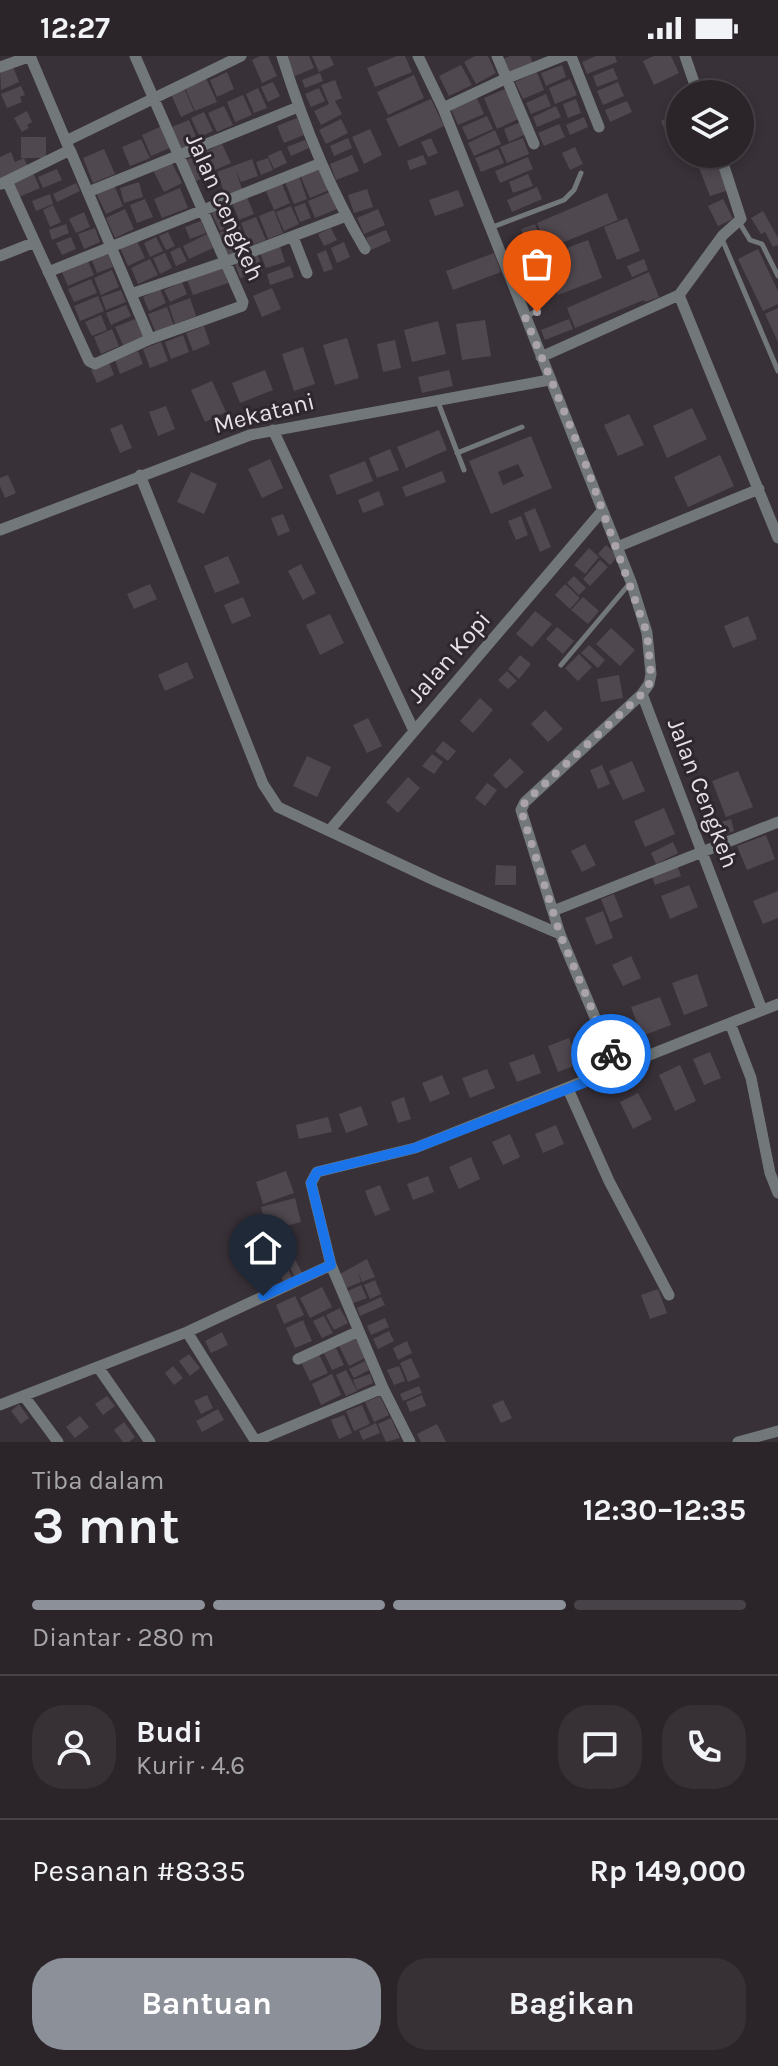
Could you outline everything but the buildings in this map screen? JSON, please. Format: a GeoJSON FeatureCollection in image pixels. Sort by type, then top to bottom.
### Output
{"type":"FeatureCollection","features":[{"type":"Feature","properties":{"kind":"street"},"geometry":{"type":"LineString","coordinates":[[0,67],[31,56],[150,339]]}},
{"type":"Feature","properties":{"kind":"street","name":"Jalan Cengkeh"},"geometry":{"type":"LineString","coordinates":[[48,272],[86,355],[95,364],[150,339],[242,306],[243,302],[135,56]]}},
{"type":"Feature","properties":{"kind":"street"},"geometry":{"type":"LineString","coordinates":[[241,56],[154,98],[4,183],[48,272],[321,163]]}},
{"type":"Feature","properties":{"kind":"street"},"geometry":{"type":"LineString","coordinates":[[282,56],[298,107],[321,163],[365,249]]}},
{"type":"Feature","properties":{"kind":"street","name":"Jalan Cengkeh"},"geometry":{"type":"LineString","coordinates":[[418,56],[443,108],[631,582],[647,633],[651,674],[642,694],[762,1010]]}},
{"type":"Feature","properties":{"kind":"street"},"geometry":{"type":"LineString","coordinates":[[497,56],[534,144]]}},
{"type":"Feature","properties":{"kind":"street"},"geometry":{"type":"LineString","coordinates":[[443,108],[563,56]]}},
{"type":"Feature","properties":{"kind":"street"},"geometry":{"type":"LineString","coordinates":[[571,56],[599,127]]}},
{"type":"Feature","properties":{"kind":"street"},"geometry":{"type":"LineString","coordinates":[[685,56],[693,80]]}},
{"type":"Feature","properties":{"kind":"street"},"geometry":{"type":"LineString","coordinates":[[88,192],[298,107]]}},
{"type":"Feature","properties":{"kind":"street"},"geometry":{"type":"LineString","coordinates":[[541,357],[679,295],[722,238],[739,221],[740,214],[725,168]]}},
{"type":"Feature","properties":{"kind":"street"},"geometry":{"type":"LineString","coordinates":[[131,294],[346,216]]}},
{"type":"Feature","properties":{"kind":"street"},"geometry":{"type":"LineString","coordinates":[[293,237],[307,273]]}},
{"type":"Feature","properties":{"kind":"street"},"geometry":{"type":"LineString","coordinates":[[0,256],[35,242]]}},
{"type":"Feature","properties":{"kind":"street"},"geometry":{"type":"LineString","coordinates":[[679,295],[778,538]]}},
{"type":"Feature","properties":{"kind":"street","name":"Mekatani"},"geometry":{"type":"LineString","coordinates":[[0,530],[236,439],[549,380]]}},
{"type":"Feature","properties":{"kind":"street"},"geometry":{"type":"LineString","coordinates":[[273,430],[414,731]]}},
{"type":"Feature","properties":{"kind":"street"},"geometry":{"type":"LineString","coordinates":[[140,475],[270,797],[278,807],[560,934]]}},
{"type":"Feature","properties":{"kind":"street"},"geometry":{"type":"LineString","coordinates":[[617,547],[759,489]]}},
{"type":"Feature","properties":{"kind":"street","name":"Jalan Kopi"},"geometry":{"type":"LineString","coordinates":[[329,831],[602,511]]}},
{"type":"Feature","properties":{"kind":"street"},"geometry":{"type":"LineString","coordinates":[[617,1070],[560,934],[521,810],[642,694]]}},
{"type":"Feature","properties":{"kind":"street"},"geometry":{"type":"LineString","coordinates":[[553,911],[778,822]]}},
{"type":"Feature","properties":{"kind":"street"},"geometry":{"type":"LineString","coordinates":[[410,1442],[383,1388],[331,1265],[311,1183],[317,1172],[415,1148],[778,1004]]}},
{"type":"Feature","properties":{"kind":"street"},"geometry":{"type":"LineString","coordinates":[[730,1023],[751,1078],[770,1173],[778,1193]]}},
{"type":"Feature","properties":{"kind":"street"},"geometry":{"type":"LineString","coordinates":[[568,1089],[609,1181],[669,1295]]}},
{"type":"Feature","properties":{"kind":"street"},"geometry":{"type":"LineString","coordinates":[[0,1405],[187,1332],[331,1265]]}},
{"type":"Feature","properties":{"kind":"street"},"geometry":{"type":"LineString","coordinates":[[298,1359],[359,1331]]}},
{"type":"Feature","properties":{"kind":"street"},"geometry":{"type":"LineString","coordinates":[[187,1332],[256,1442],[383,1388]]}},
{"type":"Feature","properties":{"kind":"street"},"geometry":{"type":"LineString","coordinates":[[98,1367],[150,1442]]}},
{"type":"Feature","properties":{"kind":"street"},"geometry":{"type":"LineString","coordinates":[[24,1396],[58,1442]]}},
{"type":"Feature","properties":{"kind":"street"},"geometry":{"type":"LineString","coordinates":[[738,1442],[778,1431]]}},
{"type":"Feature","properties":{"kind":"lane"},"geometry":{"type":"LineString","coordinates":[[490,228],[564,200],[574,190],[581,173]]}},
{"type":"Feature","properties":{"kind":"lane"},"geometry":{"type":"LineString","coordinates":[[739,221],[750,240],[762,244],[778,276]]}},
{"type":"Feature","properties":{"kind":"lane"},"geometry":{"type":"LineString","coordinates":[[722,238],[778,371]]}},
{"type":"Feature","properties":{"kind":"lane"},"geometry":{"type":"LineString","coordinates":[[438,401],[464,470]]}},
{"type":"Feature","properties":{"kind":"lane"},"geometry":{"type":"LineString","coordinates":[[457,453],[522,427]]}},
{"type":"Feature","properties":{"kind":"lane"},"geometry":{"type":"LineString","coordinates":[[561,665],[631,582]]}},
{"type":"Feature","properties":{"kind":"way so far"},"geometry":{"type":"LineString","coordinates":[[537,312],[525,317],[583,457],[647,633],[651,674],[642,694],[525,802],[521,810],[560,934],[611,1054]]}},
{"type":"Feature","properties":{"kind":"route"},"geometry":{"type":"LineString","coordinates":[[263,1296],[331,1265],[311,1183],[317,1172],[415,1148],[617,1070],[611,1054]]}}]}
